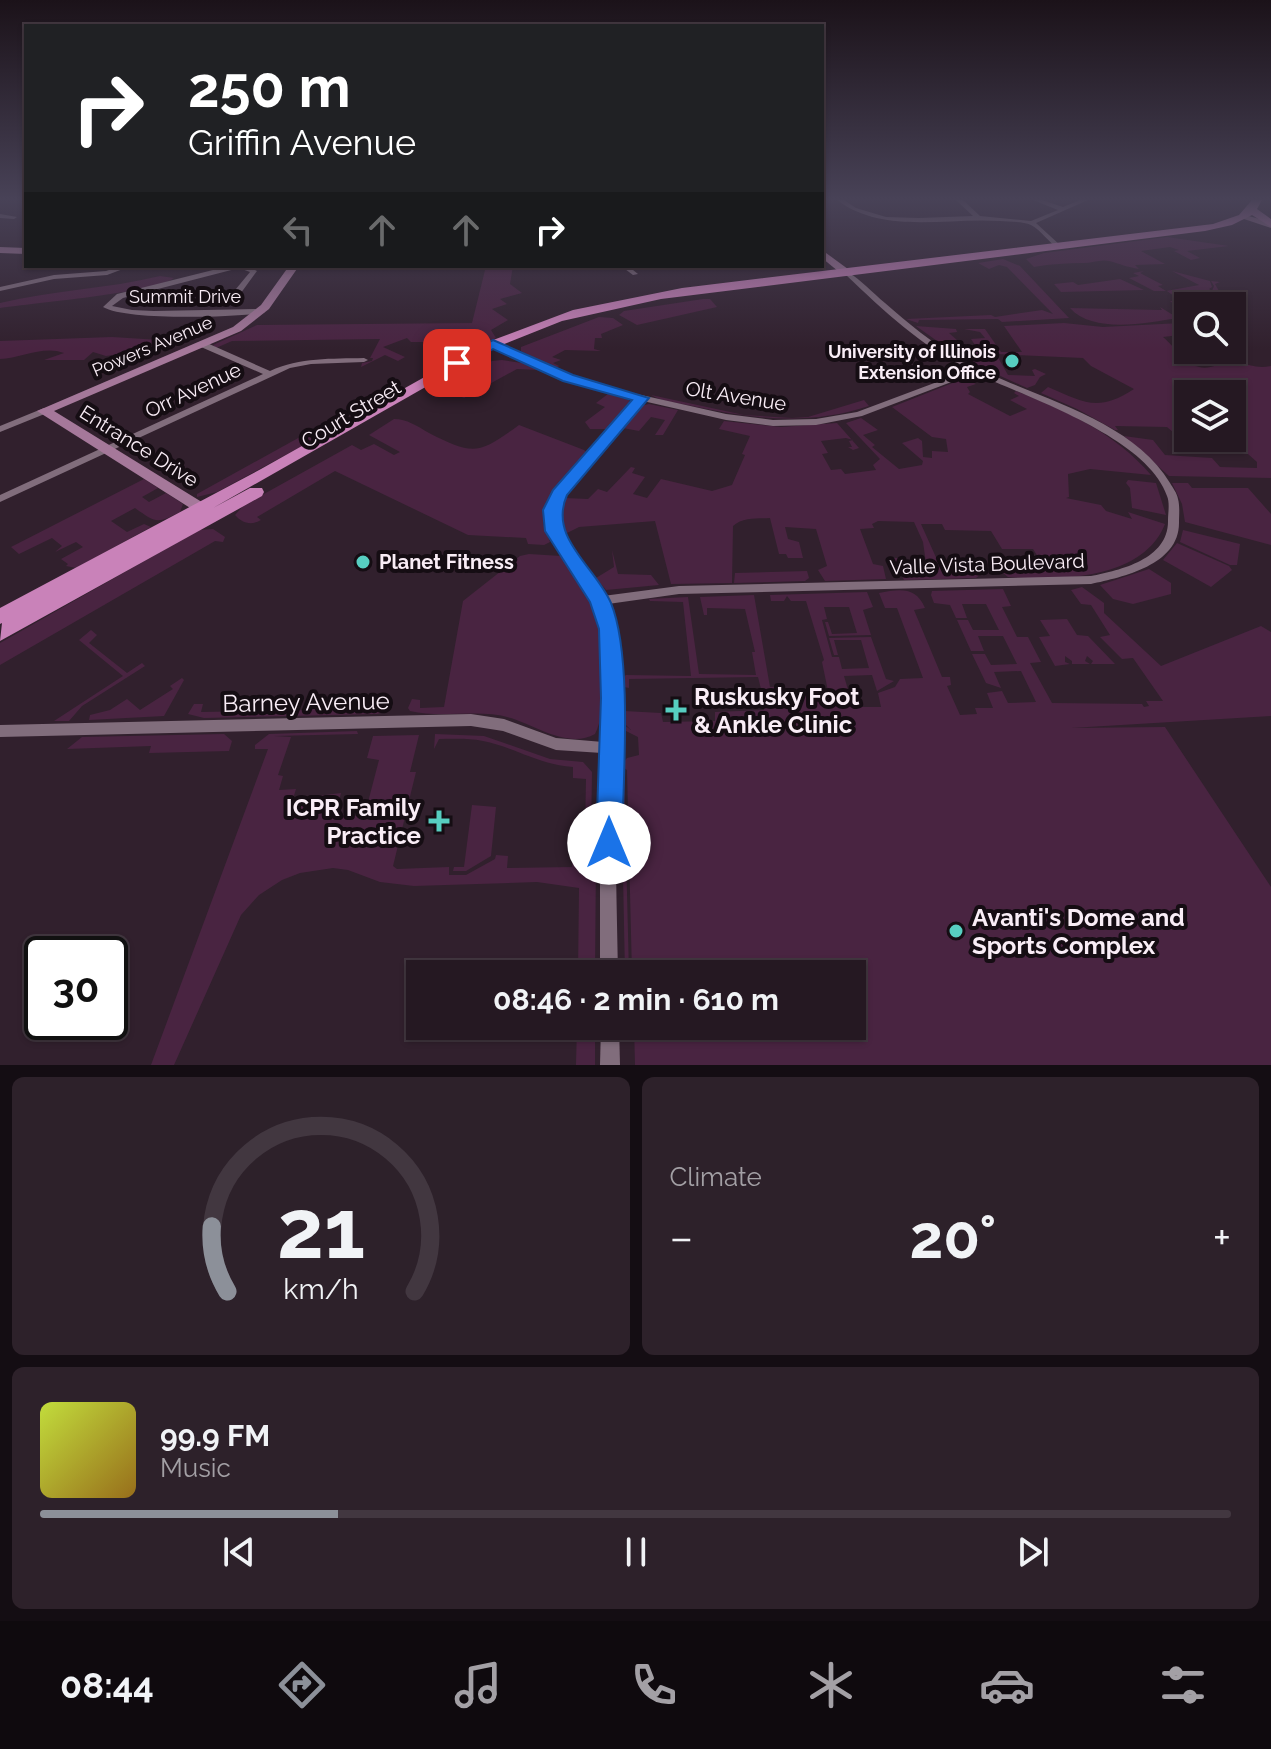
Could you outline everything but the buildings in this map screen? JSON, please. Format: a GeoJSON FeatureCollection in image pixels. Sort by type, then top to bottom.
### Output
{"type":"FeatureCollection","features":[{"type":"Feature","properties":{"kind":"main road","name":"Court Street"},"geometry":{"type":"LineString","coordinates":[[0,634],[207,512],[499,347],[632,306],[844,274],[1039,250]]}},
{"type":"Feature","properties":{"kind":"main road","name":"Court Street"},"geometry":{"type":"LineString","coordinates":[[0,617],[207,512]]}},
{"type":"Feature","properties":{"kind":"street"},"geometry":{"type":"LineString","coordinates":[[0,250],[24,251]]}},
{"type":"Feature","properties":{"kind":"street","name":"Valle Vista Boulevard"},"geometry":{"type":"LineString","coordinates":[[600,601],[679,590],[1091,580],[1145,563],[1163,548],[1174,530],[1175,508],[1168,489],[1145,459],[1073,410],[976,370],[937,348],[824,255]]}},
{"type":"Feature","properties":{"kind":"street","name":"Valle Vista Boulevard"},"geometry":{"type":"LineString","coordinates":[[824,261],[844,274]]}},
{"type":"Feature","properties":{"kind":"street"},"geometry":{"type":"LineString","coordinates":[[0,289],[48,278],[107,273],[122,268]]}},
{"type":"Feature","properties":{"kind":"street","name":"Summit Drive"},"geometry":{"type":"LineString","coordinates":[[231,268],[120,296],[107,307],[120,313],[261,311]]}},
{"type":"Feature","properties":{"kind":"street"},"geometry":{"type":"LineString","coordinates":[[235,295],[254,271],[245,268]]}},
{"type":"Feature","properties":{"kind":"street","name":"Powers Avenue"},"geometry":{"type":"LineString","coordinates":[[0,429],[237,329],[261,311],[293,268]]}},
{"type":"Feature","properties":{"kind":"street"},"geometry":{"type":"LineString","coordinates":[[627,268],[635,274]]}},
{"type":"Feature","properties":{"kind":"street"},"geometry":{"type":"LineString","coordinates":[[204,345],[269,374]]}},
{"type":"Feature","properties":{"kind":"street","name":"Olt Avenue"},"geometry":{"type":"LineString","coordinates":[[499,347],[568,378],[641,398],[750,421],[816,422],[860,414],[976,370]]}},
{"type":"Feature","properties":{"kind":"street","name":"Orr Avenue"},"geometry":{"type":"LineString","coordinates":[[0,499],[269,374],[305,362],[364,360]]}},
{"type":"Feature","properties":{"kind":"street"},"geometry":{"type":"LineString","coordinates":[[609,960],[610,642],[600,601],[554,531],[552,510],[559,494],[641,398]]}},
{"type":"Feature","properties":{"kind":"street","name":"Entrance Drive"},"geometry":{"type":"LineString","coordinates":[[44,411],[207,512]]}},
{"type":"Feature","properties":{"kind":"street","name":"Barney Avenue"},"geometry":{"type":"LineString","coordinates":[[0,731],[471,720],[504,725],[556,744],[610,748]]}},
{"type":"Feature","properties":{"kind":"street"},"geometry":{"type":"LineString","coordinates":[[610,1040],[610,1065]]}},
{"type":"Feature","properties":{"kind":"shaded area"},"geometry":{"type":"Polygon","coordinates":[[[1069,250],[1150,250],[1141,251],[1165,264],[1135,265],[1139,269],[1106,261],[1034,267],[1026,259],[1069,250]]]}},
{"type":"Feature","properties":{"kind":"shaded area"},"geometry":{"type":"Polygon","coordinates":[[[1198,250],[1187,251],[1200,258],[1191,260],[1174,251],[1198,250]]]}},
{"type":"Feature","properties":{"kind":"shaded area"},"geometry":{"type":"Polygon","coordinates":[[[1003,259],[1020,266],[1069,318],[1002,322],[998,319],[919,320],[918,323],[906,319],[995,317],[1042,310],[1053,314],[1007,267],[999,265],[989,269],[978,263],[1003,259]]]}},
{"type":"Feature","properties":{"kind":"shaded area"},"geometry":{"type":"Polygon","coordinates":[[[486,268],[513,268],[510,284],[522,293],[500,299],[507,304],[492,309],[508,320],[491,330],[496,338],[447,362],[440,362],[475,342],[411,342],[407,338],[383,347],[405,357],[398,361],[385,355],[361,367],[362,363],[372,361],[373,358],[370,358],[380,339],[232,341],[216,348],[213,345],[257,325],[472,323],[486,268]]]}},
{"type":"Feature","properties":{"kind":"shaded area"},"geometry":{"type":"Polygon","coordinates":[[[1144,271],[1140,273],[1163,285],[1158,286],[1166,291],[1154,291],[1129,278],[1139,276],[1133,273],[1144,271]]]}},
{"type":"Feature","properties":{"kind":"shaded area"},"geometry":{"type":"Polygon","coordinates":[[[1172,271],[1210,281],[1212,287],[1209,289],[1212,291],[1214,286],[1211,281],[1220,282],[1215,284],[1219,291],[1226,292],[1174,292],[1174,296],[1166,291],[1199,285],[1172,271]]]}},
{"type":"Feature","properties":{"kind":"shaded area"},"geometry":{"type":"Polygon","coordinates":[[[160,276],[174,278],[119,293],[0,308],[0,303],[20,299],[160,276]]]}},
{"type":"Feature","properties":{"kind":"shaded area"},"geometry":{"type":"Polygon","coordinates":[[[1120,279],[1144,290],[1061,292],[1054,284],[1073,282],[1078,285],[1120,279]]]}},
{"type":"Feature","properties":{"kind":"shaded area"},"geometry":{"type":"Polygon","coordinates":[[[710,299],[717,307],[637,325],[619,315],[624,311],[710,299]]]}},
{"type":"Feature","properties":{"kind":"shaded area"},"geometry":{"type":"Polygon","coordinates":[[[1160,307],[1174,319],[1121,325],[1092,321],[1070,308],[1162,310],[1160,307]]]}},
{"type":"Feature","properties":{"kind":"shaded area"},"geometry":{"type":"Polygon","coordinates":[[[599,317],[613,318],[623,325],[601,334],[602,338],[595,338],[594,349],[601,351],[565,350],[552,357],[561,360],[553,363],[559,366],[555,369],[521,351],[521,347],[599,317]]]}},
{"type":"Feature","properties":{"kind":"shaded area"},"geometry":{"type":"Polygon","coordinates":[[[1064,323],[1103,327],[1174,323],[1174,336],[1163,337],[1174,348],[1174,364],[1208,368],[1217,364],[1271,366],[1271,478],[1169,476],[1124,436],[1153,440],[1165,455],[1212,458],[1220,467],[1257,468],[1257,462],[1246,452],[1246,380],[1174,380],[1174,433],[1167,427],[1115,426],[1118,430],[1115,430],[1041,393],[1048,387],[1081,401],[1100,403],[1134,389],[1091,366],[1083,358],[996,354],[1008,375],[1035,376],[1032,370],[1035,369],[1046,374],[1027,388],[961,358],[916,326],[956,329],[957,332],[949,333],[966,348],[977,348],[971,339],[985,338],[980,332],[964,329],[985,329],[1001,352],[1022,352],[1004,326],[1064,323]]]}},
{"type":"Feature","properties":{"kind":"shaded area"},"geometry":{"type":"Polygon","coordinates":[[[112,337],[160,340],[161,344],[155,349],[106,356],[93,352],[84,360],[44,360],[64,353],[49,350],[0,359],[0,341],[112,337]]]}},
{"type":"Feature","properties":{"kind":"shaded area"},"geometry":{"type":"Polygon","coordinates":[[[502,360],[539,370],[517,369],[464,398],[446,390],[446,387],[492,361],[502,360]]]}},
{"type":"Feature","properties":{"kind":"shaded area"},"geometry":{"type":"Polygon","coordinates":[[[965,378],[976,384],[967,387],[968,394],[1010,416],[1027,409],[1010,400],[1019,396],[1014,393],[1016,391],[1106,435],[1151,475],[1090,469],[1068,474],[1069,497],[1066,498],[1101,505],[1106,511],[1132,519],[1128,512],[1165,524],[1154,543],[1119,566],[1097,573],[1051,578],[1008,577],[1002,572],[1047,571],[1033,549],[1002,549],[991,531],[945,530],[942,524],[921,524],[943,573],[979,572],[978,567],[984,572],[976,578],[904,580],[892,558],[902,558],[905,563],[926,563],[923,542],[914,522],[878,521],[872,524],[874,528],[860,529],[873,564],[883,566],[886,579],[825,581],[818,570],[827,566],[816,529],[785,527],[788,539],[799,542],[803,558],[788,558],[786,554],[779,554],[770,518],[750,519],[733,526],[732,583],[671,584],[655,521],[579,527],[565,534],[561,525],[560,512],[565,498],[588,499],[598,489],[607,492],[631,467],[635,468],[632,473],[645,477],[633,494],[647,498],[661,479],[712,491],[732,485],[750,436],[719,429],[724,421],[781,427],[837,423],[852,440],[821,441],[828,453],[822,454],[831,470],[841,469],[845,474],[876,470],[873,465],[880,459],[846,423],[861,418],[878,430],[863,435],[875,445],[872,447],[899,469],[922,465],[923,461],[902,443],[918,438],[922,441],[923,457],[932,458],[932,451],[948,452],[946,439],[932,437],[892,407],[965,378]]]}},
{"type":"Feature","properties":{"kind":"shaded area"},"geometry":{"type":"Polygon","coordinates":[[[608,394],[629,400],[629,403],[607,429],[590,429],[585,422],[605,407],[596,403],[608,394]]]}},
{"type":"Feature","properties":{"kind":"shaded area"},"geometry":{"type":"Polygon","coordinates":[[[651,395],[743,415],[665,401],[651,395]]]}},
{"type":"Feature","properties":{"kind":"shaded area"},"geometry":{"type":"Polygon","coordinates":[[[864,400],[869,406],[825,416],[792,418],[808,417],[864,400]]]}},
{"type":"Feature","properties":{"kind":"shaded area"},"geometry":{"type":"Polygon","coordinates":[[[649,404],[678,410],[663,435],[655,435],[665,420],[651,417],[639,431],[623,428],[640,406],[649,404]]]}},
{"type":"Feature","properties":{"kind":"shaded area"},"geometry":{"type":"Polygon","coordinates":[[[394,419],[467,448],[485,446],[519,425],[584,450],[586,452],[546,502],[543,523],[550,542],[544,545],[528,544],[526,538],[468,535],[335,471],[257,517],[261,520],[257,522],[247,523],[235,515],[244,505],[352,445],[361,450],[374,444],[394,455],[400,452],[369,435],[394,419]]]}},
{"type":"Feature","properties":{"kind":"shaded area"},"geometry":{"type":"Polygon","coordinates":[[[318,427],[328,432],[217,492],[197,497],[197,494],[318,427]]]}},
{"type":"Feature","properties":{"kind":"shaded area"},"geometry":{"type":"Polygon","coordinates":[[[852,440],[859,448],[853,450],[848,447],[852,447],[849,441],[852,440]]]}},
{"type":"Feature","properties":{"kind":"shaded area"},"geometry":{"type":"Polygon","coordinates":[[[144,479],[158,488],[142,497],[149,502],[166,493],[183,504],[180,512],[157,520],[135,508],[111,521],[127,532],[144,524],[151,527],[76,568],[66,566],[68,564],[61,559],[83,547],[76,542],[55,552],[62,546],[52,538],[19,554],[11,547],[144,479]]]}},
{"type":"Feature","properties":{"kind":"shaded area"},"geometry":{"type":"Polygon","coordinates":[[[1128,480],[1156,483],[1166,515],[1132,508],[1130,488],[1126,483],[1128,480]]]}},
{"type":"Feature","properties":{"kind":"shaded area"},"geometry":{"type":"Polygon","coordinates":[[[1172,483],[1188,483],[1192,488],[1248,488],[1271,514],[1271,545],[1185,522],[1182,504],[1172,483]]]}},
{"type":"Feature","properties":{"kind":"shaded area"},"geometry":{"type":"Polygon","coordinates":[[[213,529],[225,537],[223,542],[215,541],[0,665],[0,643],[199,530],[213,529]]]}},
{"type":"Feature","properties":{"kind":"shaded area"},"geometry":{"type":"Polygon","coordinates":[[[1183,530],[1240,544],[1237,565],[1230,565],[1180,542],[1183,530]]]}},
{"type":"Feature","properties":{"kind":"shaded area"},"geometry":{"type":"Polygon","coordinates":[[[1177,543],[1232,570],[1211,587],[1163,560],[1177,543]]]}},
{"type":"Feature","properties":{"kind":"shaded area"},"geometry":{"type":"Polygon","coordinates":[[[612,550],[618,574],[651,575],[659,585],[606,590],[596,578],[614,567],[612,550]]]}},
{"type":"Feature","properties":{"kind":"shaded area"},"geometry":{"type":"Polygon","coordinates":[[[520,556],[561,556],[585,592],[596,616],[604,675],[602,709],[595,734],[585,738],[564,738],[499,715],[410,711],[408,708],[412,699],[420,700],[420,708],[444,707],[463,601],[520,556]]]}},
{"type":"Feature","properties":{"kind":"shaded area"},"geometry":{"type":"Polygon","coordinates":[[[1149,569],[1171,583],[1171,594],[1133,604],[1113,599],[1100,585],[1149,569]]]}},
{"type":"Feature","properties":{"kind":"shaded area"},"geometry":{"type":"Polygon","coordinates":[[[807,571],[809,578],[805,581],[734,583],[735,573],[807,571]]]}},
{"type":"Feature","properties":{"kind":"shaded area","name":"Avanti's Dome and Sports Complex"},"geometry":{"type":"Polygon","coordinates":[[[1082,587],[1104,603],[1104,613],[1161,666],[1261,626],[1271,632],[1271,716],[1071,728],[1165,727],[1271,887],[1271,1065],[635,1065],[634,1040],[866,1040],[866,960],[632,960],[627,770],[621,766],[627,758],[639,755],[638,737],[624,730],[623,724],[631,730],[624,723],[624,711],[661,713],[663,722],[715,721],[715,712],[764,710],[762,696],[768,696],[766,689],[761,689],[758,677],[629,679],[629,688],[624,687],[623,677],[626,675],[691,676],[683,602],[649,599],[688,597],[699,674],[756,675],[752,652],[755,652],[745,609],[707,608],[707,615],[704,615],[700,597],[754,595],[770,687],[776,687],[777,692],[828,691],[824,660],[806,601],[791,601],[787,596],[784,601],[771,601],[770,595],[867,592],[873,607],[863,610],[871,635],[829,636],[825,622],[828,622],[832,634],[857,633],[849,607],[824,607],[827,619],[822,620],[832,657],[839,657],[842,669],[869,668],[861,640],[834,640],[838,655],[834,655],[829,638],[871,637],[886,679],[894,681],[877,691],[872,675],[844,676],[853,707],[881,707],[878,693],[895,687],[900,679],[923,678],[897,608],[885,608],[879,593],[900,590],[912,593],[925,608],[914,610],[942,677],[950,677],[951,685],[947,686],[960,715],[977,714],[975,708],[993,708],[987,693],[1002,691],[1008,703],[1036,702],[1021,671],[994,672],[1001,688],[986,683],[972,654],[985,654],[991,665],[1017,664],[1003,636],[978,636],[984,651],[971,651],[957,620],[968,620],[973,630],[999,630],[986,604],[962,604],[967,618],[956,618],[950,605],[934,603],[931,595],[932,591],[1003,589],[1011,606],[1002,607],[1017,637],[1028,637],[1041,662],[1030,663],[1052,703],[1142,704],[1144,707],[1149,706],[1146,701],[1163,701],[1133,658],[1122,659],[1100,637],[1110,635],[1091,605],[1081,604],[1071,590],[1082,587]]]}},
{"type":"Feature","properties":{"kind":"shaded area"},"geometry":{"type":"Polygon","coordinates":[[[1067,619],[1077,635],[1088,636],[1115,664],[1091,664],[1093,661],[1087,656],[1085,661],[1090,664],[1072,664],[1065,656],[1065,662],[1070,664],[1055,666],[1039,637],[1050,636],[1040,620],[1067,619]]]}},
{"type":"Feature","properties":{"kind":"shaded area"},"geometry":{"type":"Polygon","coordinates":[[[91,630],[97,635],[89,643],[127,673],[142,663],[145,666],[82,706],[69,721],[54,721],[123,676],[79,640],[91,630]]]}},
{"type":"Feature","properties":{"kind":"shaded area"},"geometry":{"type":"Polygon","coordinates":[[[182,678],[184,680],[164,716],[89,720],[90,715],[110,710],[127,699],[140,710],[173,689],[170,686],[182,678]]]}},
{"type":"Feature","properties":{"kind":"shaded area"},"geometry":{"type":"Polygon","coordinates":[[[318,698],[317,710],[375,709],[380,700],[389,700],[385,712],[377,714],[204,718],[188,714],[194,704],[203,704],[201,712],[259,711],[266,699],[276,699],[273,711],[304,710],[309,699],[318,698]]]}},
{"type":"Feature","properties":{"kind":"shaded area"},"geometry":{"type":"Polygon","coordinates":[[[357,731],[358,734],[274,736],[291,737],[278,775],[283,776],[279,790],[296,789],[293,799],[341,793],[336,813],[356,816],[359,807],[367,806],[379,760],[367,758],[373,736],[419,735],[410,772],[416,772],[393,866],[397,869],[449,867],[449,875],[466,875],[495,859],[496,855],[508,856],[507,868],[572,867],[573,854],[591,853],[592,872],[596,857],[595,960],[578,960],[579,888],[537,882],[414,886],[380,882],[333,868],[300,873],[259,895],[241,915],[174,1065],[151,1065],[268,749],[255,749],[255,745],[269,734],[357,731]]]}},
{"type":"Feature","properties":{"kind":"shaded area"},"geometry":{"type":"Polygon","coordinates":[[[224,734],[232,741],[229,751],[149,753],[151,746],[67,749],[82,737],[224,734]]]}},
{"type":"Feature","properties":{"kind":"shaded area"},"geometry":{"type":"Polygon","coordinates":[[[435,734],[484,736],[550,759],[583,762],[592,772],[591,836],[571,834],[585,832],[586,779],[573,778],[573,767],[549,763],[477,740],[439,739],[434,749],[435,734]]]}},
{"type":"Feature","properties":{"kind":"shaded area"},"geometry":{"type":"Polygon","coordinates":[[[624,772],[629,960],[625,960],[621,775],[624,772]]]}},
{"type":"Feature","properties":{"kind":"shaded area"},"geometry":{"type":"Polygon","coordinates":[[[472,805],[496,807],[491,856],[466,871],[453,871],[454,867],[464,867],[472,805]]]}},
{"type":"Feature","properties":{"kind":"shaded area"},"geometry":{"type":"Polygon","coordinates":[[[577,1040],[595,1040],[595,1065],[576,1065],[577,1040]]]}},
{"type":"Feature","properties":{"kind":"place","name":"University of Illinois Extension Office"},"geometry":{"type":"Point","coordinates":[1012,361]}},
{"type":"Feature","properties":{"kind":"place","name":"Planet Fitness"},"geometry":{"type":"Point","coordinates":[363,562]}},
{"type":"Feature","properties":{"kind":"place","name":"Ruskusky Foot & Ankle Clinic"},"geometry":{"type":"Point","coordinates":[676,710]}},
{"type":"Feature","properties":{"kind":"place","name":"ICPR Family Practice"},"geometry":{"type":"Point","coordinates":[439,821]}},
{"type":"Feature","properties":{"kind":"place","name":"Avanti's Dome and Sports Complex"},"geometry":{"type":"Point","coordinates":[956,931]}},
{"type":"Feature","properties":{"kind":"route"},"geometry":{"type":"LineString","coordinates":[[457,363],[493,344],[568,378],[641,398],[559,494],[551,520],[554,531],[589,582],[607,617],[612,661],[609,843]]}}]}
